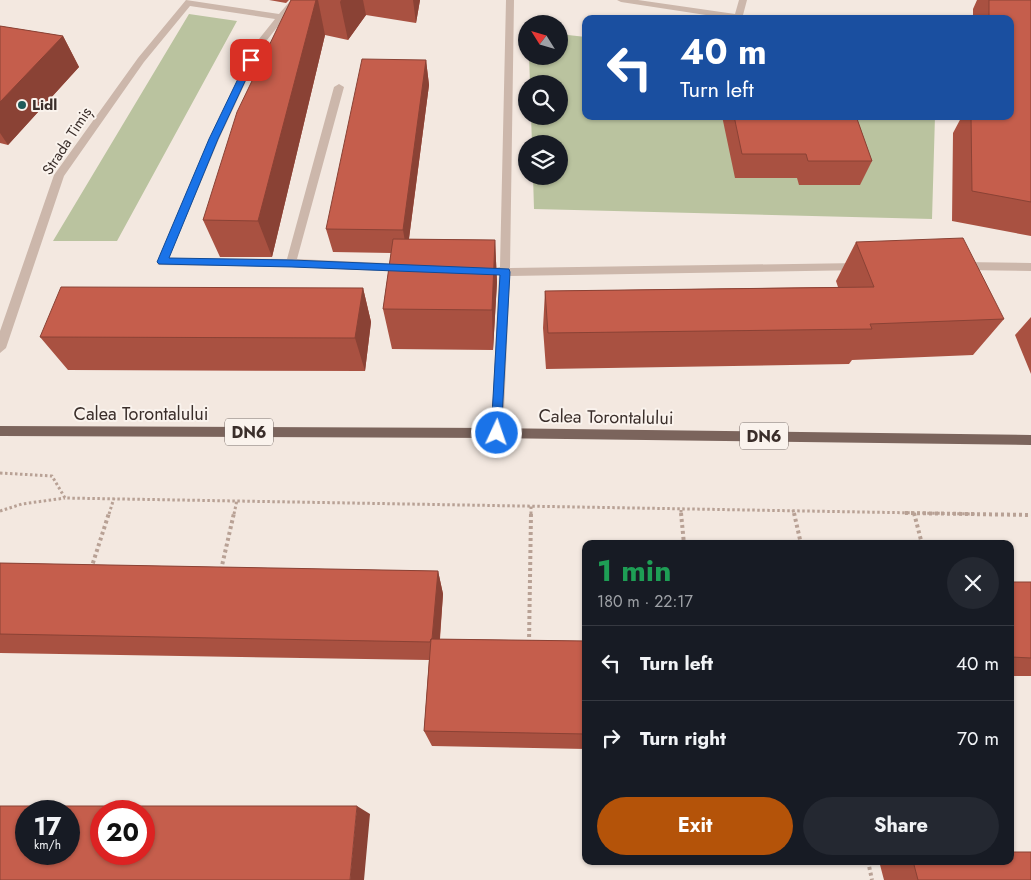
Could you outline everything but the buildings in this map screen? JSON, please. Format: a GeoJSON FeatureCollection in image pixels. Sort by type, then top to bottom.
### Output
{"type":"FeatureCollection","features":[{"type":"Feature","properties":{"kind":"main road","name":"Calea Torontalului"},"geometry":{"type":"LineString","coordinates":[[0,431],[497,433],[1031,440]]}},
{"type":"Feature","properties":{"kind":"street"},"geometry":{"type":"LineString","coordinates":[[295,0],[259,44],[214,139],[162,262],[292,263],[418,268]]}},
{"type":"Feature","properties":{"kind":"street"},"geometry":{"type":"LineString","coordinates":[[497,433],[505,272],[510,0]]}},
{"type":"Feature","properties":{"kind":"street"},"geometry":{"type":"LineString","coordinates":[[621,0],[724,15]]}},
{"type":"Feature","properties":{"kind":"street"},"geometry":{"type":"LineString","coordinates":[[739,15],[743,0]]}},
{"type":"Feature","properties":{"kind":"street"},"geometry":{"type":"LineString","coordinates":[[189,1],[280,17]]}},
{"type":"Feature","properties":{"kind":"street","name":"Strada Timiș"},"geometry":{"type":"LineString","coordinates":[[0,348],[59,175],[141,60],[189,1]]}},
{"type":"Feature","properties":{"kind":"street"},"geometry":{"type":"LineString","coordinates":[[292,263],[340,87]]}},
{"type":"Feature","properties":{"kind":"street"},"geometry":{"type":"LineString","coordinates":[[486,271],[874,266]]}},
{"type":"Feature","properties":{"kind":"street"},"geometry":{"type":"LineString","coordinates":[[954,266],[1031,267]]}},
{"type":"Feature","properties":{"kind":"path"},"geometry":{"type":"LineString","coordinates":[[0,473],[52,476],[65,498]]}},
{"type":"Feature","properties":{"kind":"path"},"geometry":{"type":"LineString","coordinates":[[0,511],[22,504],[65,498],[114,498],[1031,515]]}},
{"type":"Feature","properties":{"kind":"path"},"geometry":{"type":"LineString","coordinates":[[90,571],[114,498]]}},
{"type":"Feature","properties":{"kind":"path"},"geometry":{"type":"LineString","coordinates":[[220,572],[237,500]]}},
{"type":"Feature","properties":{"kind":"path"},"geometry":{"type":"LineString","coordinates":[[529,653],[531,506]]}},
{"type":"Feature","properties":{"kind":"path"},"geometry":{"type":"LineString","coordinates":[[681,509],[684,540]]}},
{"type":"Feature","properties":{"kind":"path"},"geometry":{"type":"LineString","coordinates":[[793,510],[799,540]]}},
{"type":"Feature","properties":{"kind":"path"},"geometry":{"type":"LineString","coordinates":[[914,513],[921,540]]}},
{"type":"Feature","properties":{"kind":"path"},"geometry":{"type":"LineString","coordinates":[[869,865],[872,880]]}},
{"type":"Feature","properties":{"kind":"green space"},"geometry":{"type":"Polygon","coordinates":[[[189,14],[237,21],[117,241],[53,241],[189,14]]]}},
{"type":"Feature","properties":{"kind":"green space"},"geometry":{"type":"Polygon","coordinates":[[[568,35],[582,37],[582,120],[935,120],[932,219],[534,209],[533,185],[568,185],[568,135],[532,135],[531,125],[568,125],[568,75],[530,75],[529,65],[568,65],[568,35]]]}},
{"type":"Feature","properties":{"kind":"place","name":"Lidl"},"geometry":{"type":"Point","coordinates":[22,105]}},
{"type":"Feature","properties":{"kind":"route"},"geometry":{"type":"LineString","coordinates":[[251,60],[214,139],[162,262],[292,263],[505,272],[497,433]]}}]}
